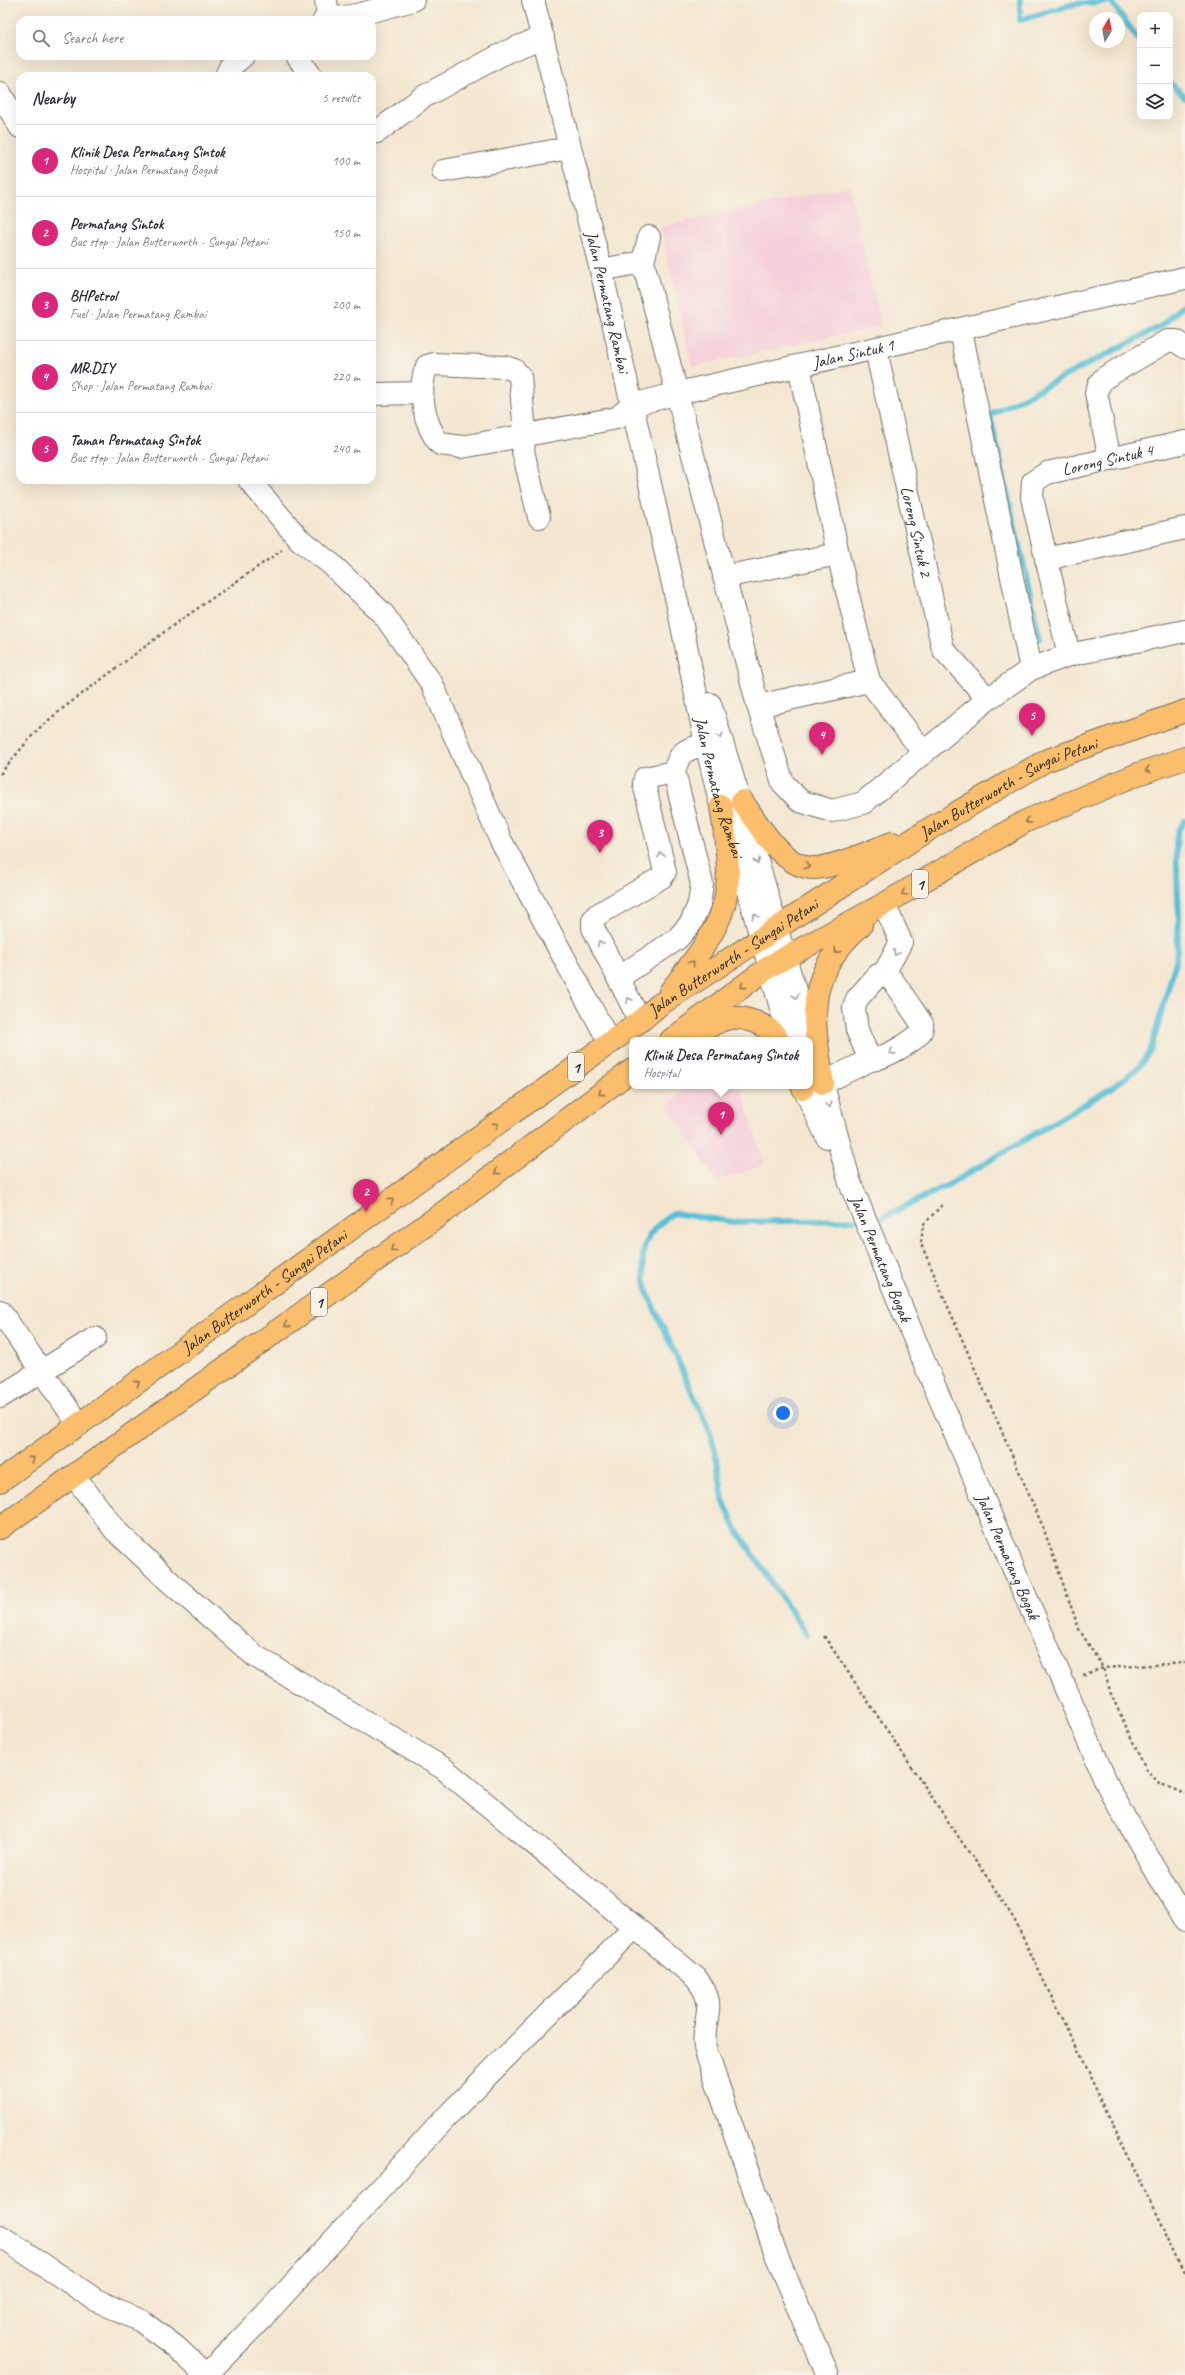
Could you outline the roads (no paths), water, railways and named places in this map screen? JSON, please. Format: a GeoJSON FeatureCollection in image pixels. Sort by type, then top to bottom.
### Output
{"type":"FeatureCollection","features":[{"type":"Feature","properties":{"kind":"highway","name":"Jalan Butterworth - Sungai Petani"},"geometry":{"type":"LineString","coordinates":[[0,1481],[640,1022],[659,1005],[929,829],[1045,761],[1185,711]]}},
{"type":"Feature","properties":{"kind":"highway","name":"Jalan Butterworth - Sungai Petani"},"geometry":{"type":"LineString","coordinates":[[675,1037],[777,962],[884,904],[1026,821],[1138,774],[1185,758]]}},
{"type":"Feature","properties":{"kind":"highway"},"geometry":{"type":"LineString","coordinates":[[731,803],[776,849],[794,862],[813,868],[839,862],[929,829]]}},
{"type":"Feature","properties":{"kind":"highway"},"geometry":{"type":"LineString","coordinates":[[659,1005],[701,951],[719,920],[727,888],[727,853],[731,803]]}},
{"type":"Feature","properties":{"kind":"highway"},"geometry":{"type":"LineString","coordinates":[[813,1037],[815,996],[828,965],[842,942],[884,904]]}},
{"type":"Feature","properties":{"kind":"highway"},"geometry":{"type":"LineString","coordinates":[[686,1037],[728,1018],[746,1019],[762,1025],[775,1037]]}},
{"type":"Feature","properties":{"kind":"highway","name":"1"},"geometry":{"type":"LineString","coordinates":[[0,1528],[75,1477],[440,1215],[629,1072]]}},
{"type":"Feature","properties":{"kind":"street"},"geometry":{"type":"LineString","coordinates":[[326,13],[357,15],[413,0]]}},
{"type":"Feature","properties":{"kind":"street","name":"Jalan Permatang Rambai"},"geometry":{"type":"LineString","coordinates":[[534,0],[569,148],[601,270],[678,606],[706,744],[731,803]]}},
{"type":"Feature","properties":{"kind":"street"},"geometry":{"type":"LineString","coordinates":[[376,132],[423,96],[506,52],[543,37]]}},
{"type":"Feature","properties":{"kind":"street"},"geometry":{"type":"LineString","coordinates":[[228,72],[230,67],[238,60]]}},
{"type":"Feature","properties":{"kind":"street"},"geometry":{"type":"LineString","coordinates":[[300,60],[308,72]]}},
{"type":"Feature","properties":{"kind":"street"},"geometry":{"type":"LineString","coordinates":[[0,93],[16,120]]}},
{"type":"Feature","properties":{"kind":"street"},"geometry":{"type":"LineString","coordinates":[[443,170],[569,148]]}},
{"type":"Feature","properties":{"kind":"street"},"geometry":{"type":"LineString","coordinates":[[649,237],[643,262],[758,706],[783,783],[800,801],[832,811],[862,803],[988,699],[1031,669],[1069,655],[1185,631]]}},
{"type":"Feature","properties":{"kind":"street"},"geometry":{"type":"LineString","coordinates":[[601,270],[643,262]]}},
{"type":"Feature","properties":{"kind":"street","name":"Jalan Sintuk 1"},"geometry":{"type":"LineString","coordinates":[[539,517],[523,451],[525,434],[520,376],[514,370],[505,367],[434,364],[427,366],[424,374],[422,393],[428,426],[440,444],[462,447],[525,434],[617,418],[632,406],[678,393],[961,331],[1185,278]]}},
{"type":"Feature","properties":{"kind":"street"},"geometry":{"type":"LineString","coordinates":[[961,331],[1031,669]]}},
{"type":"Feature","properties":{"kind":"street"},"geometry":{"type":"LineString","coordinates":[[1110,459],[1096,394],[1099,385],[1104,378],[1167,340],[1176,341],[1185,347]]}},
{"type":"Feature","properties":{"kind":"street","name":"Lorong Sintuk 2"},"geometry":{"type":"LineString","coordinates":[[876,350],[944,649],[988,699]]}},
{"type":"Feature","properties":{"kind":"street"},"geometry":{"type":"LineString","coordinates":[[799,366],[838,554],[869,680],[924,753]]}},
{"type":"Feature","properties":{"kind":"street"},"geometry":{"type":"LineString","coordinates":[[376,394],[422,393]]}},
{"type":"Feature","properties":{"kind":"street","name":"Lorong Sintuk 4"},"geometry":{"type":"LineString","coordinates":[[1046,559],[1032,498],[1033,482],[1046,473],[1185,442]]}},
{"type":"Feature","properties":{"kind":"street"},"geometry":{"type":"LineString","coordinates":[[252,484],[299,539],[331,564],[384,615],[432,684],[501,841],[610,1043]]}},
{"type":"Feature","properties":{"kind":"street"},"geometry":{"type":"LineString","coordinates":[[1069,655],[1046,559],[1185,528]]}},
{"type":"Feature","properties":{"kind":"street"},"geometry":{"type":"LineString","coordinates":[[724,578],[838,554]]}},
{"type":"Feature","properties":{"kind":"street","name":"Jalan Permatang Rambai"},"geometry":{"type":"LineString","coordinates":[[678,606],[731,803],[737,852],[769,934],[777,962]]}},
{"type":"Feature","properties":{"kind":"street"},"geometry":{"type":"LineString","coordinates":[[758,706],[869,680]]}},
{"type":"Feature","properties":{"kind":"street"},"geometry":{"type":"LineString","coordinates":[[618,978],[676,939],[691,923],[699,904],[702,884],[674,772],[678,757],[682,753],[706,744]]}},
{"type":"Feature","properties":{"kind":"street"},"geometry":{"type":"LineString","coordinates":[[640,1022],[593,928],[593,920],[597,915],[662,877],[665,872],[644,783],[645,778],[650,775],[674,772]]}},
{"type":"Feature","properties":{"kind":"street"},"geometry":{"type":"LineString","coordinates":[[884,904],[901,942],[884,974]]}},
{"type":"Feature","properties":{"kind":"street"},"geometry":{"type":"LineString","coordinates":[[777,962],[790,1037]]}},
{"type":"Feature","properties":{"kind":"street","name":"Jalan Permatang Bogak"},"geometry":{"type":"LineString","coordinates":[[777,962],[809,1037]]}},
{"type":"Feature","properties":{"kind":"street"},"geometry":{"type":"LineString","coordinates":[[813,1084],[870,1060],[882,1058],[916,1037],[921,1031],[922,1024],[898,987],[884,974],[878,975],[857,999],[854,1008],[857,1030],[870,1060]]}},
{"type":"Feature","properties":{"kind":"street","name":"Jalan Permatang Bogak"},"geometry":{"type":"LineString","coordinates":[[809,1089],[869,1233],[1111,1793],[1185,1921]]}},
{"type":"Feature","properties":{"kind":"street"},"geometry":{"type":"LineString","coordinates":[[0,1311],[79,1425]]}},
{"type":"Feature","properties":{"kind":"street"},"geometry":{"type":"LineString","coordinates":[[0,1396],[45,1377],[95,1338]]}},
{"type":"Feature","properties":{"kind":"street"},"geometry":{"type":"LineString","coordinates":[[75,1477],[114,1530],[171,1583],[255,1656],[443,1768],[696,1978],[706,1990],[710,2008],[705,2047],[777,2257],[828,2375]]}},
{"type":"Feature","properties":{"kind":"street"},"geometry":{"type":"LineString","coordinates":[[0,2236],[96,2300],[141,2321],[176,2347],[206,2375],[263,2317],[451,2112],[634,1928]]}},
{"type":"Feature","properties":{"kind":"waterway"},"geometry":{"type":"LineString","coordinates":[[1020,0],[1020,20],[1074,4],[1111,1],[1137,38]]}},
{"type":"Feature","properties":{"kind":"waterway"},"geometry":{"type":"LineString","coordinates":[[1171,84],[1185,96]]}},
{"type":"Feature","properties":{"kind":"waterway"},"geometry":{"type":"LineString","coordinates":[[1040,639],[990,415],[1161,326],[1182,306]]}},
{"type":"Feature","properties":{"kind":"waterway"},"geometry":{"type":"LineString","coordinates":[[870,1219],[882,1218],[952,1183],[1113,1087],[1140,1066],[1151,1049],[1176,961],[1179,921],[1176,843],[1178,830],[1185,821]]}},
{"type":"Feature","properties":{"kind":"waterway"},"geometry":{"type":"LineString","coordinates":[[807,1635],[736,1529],[723,1500],[717,1460],[710,1432],[647,1292],[643,1266],[644,1247],[653,1231],[673,1213],[733,1222],[861,1220]]}},
{"type":"Feature","properties":{"kind":"place","name":"Taman Permatang Sintok"},"geometry":{"type":"Point","coordinates":[1032,736]}},
{"type":"Feature","properties":{"kind":"place","name":"MR.DIY"},"geometry":{"type":"Point","coordinates":[822,755]}},
{"type":"Feature","properties":{"kind":"place","name":"BHPetrol"},"geometry":{"type":"Point","coordinates":[600,853]}},
{"type":"Feature","properties":{"kind":"place","name":"Klinik Desa Permatang Sintok"},"geometry":{"type":"Point","coordinates":[721,1135]}},
{"type":"Feature","properties":{"kind":"place","name":"Permatang Sintok"},"geometry":{"type":"Point","coordinates":[366,1212]}}]}
